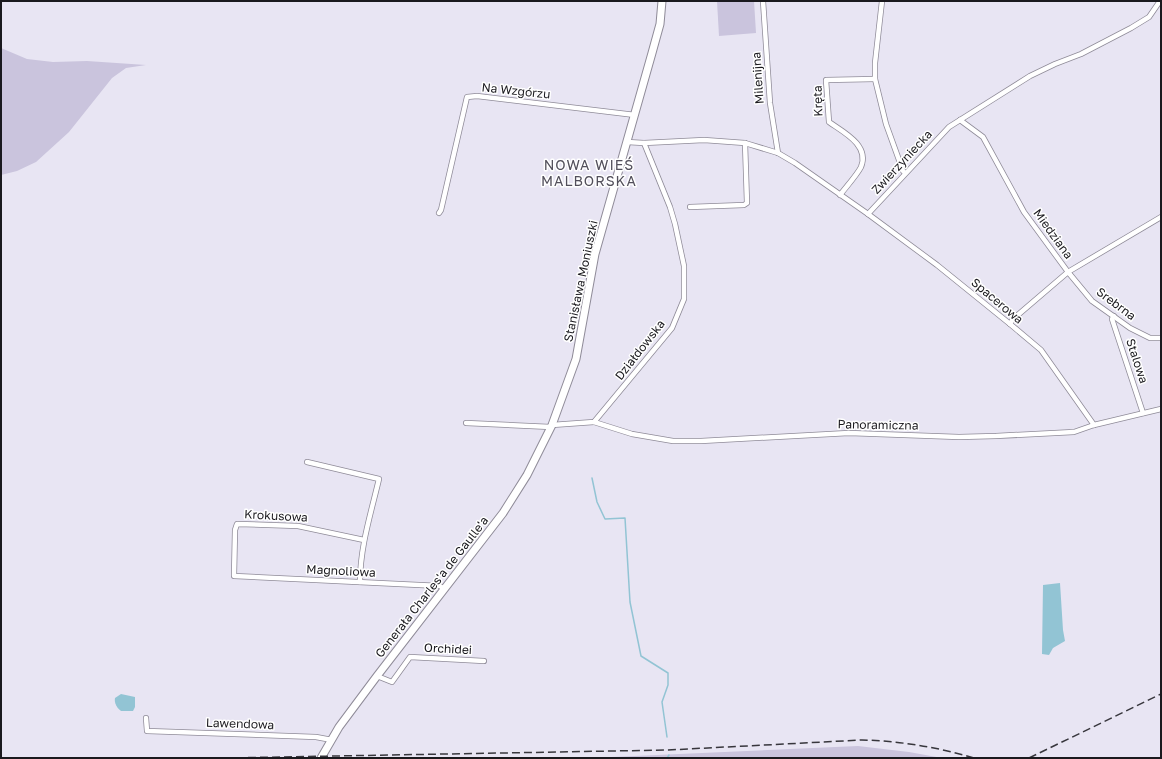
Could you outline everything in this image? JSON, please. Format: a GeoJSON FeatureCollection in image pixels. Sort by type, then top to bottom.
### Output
{"type":"FeatureCollection","features":[{"type":"Feature","properties":{"kind":"main road","name":"Stanisława Moniuszki"},"geometry":{"type":"LineString","coordinates":[[552,426],[576,359],[595,254],[660,24],[662,1]]}},
{"type":"Feature","properties":{"kind":"main road","name":"Generała Charles'a de Gaulle'a"},"geometry":{"type":"LineString","coordinates":[[321,758],[377,676],[503,513],[526,475],[552,426]]}},
{"type":"Feature","properties":{"kind":"street","name":"Milenijna"},"geometry":{"type":"LineString","coordinates":[[763,1],[770,103],[778,153]]}},
{"type":"Feature","properties":{"kind":"street"},"geometry":{"type":"LineString","coordinates":[[882,1],[875,63],[875,79],[886,124],[905,173]]}},
{"type":"Feature","properties":{"kind":"street","name":"Zwierzyniecka"},"geometry":{"type":"LineString","coordinates":[[868,214],[942,134],[960,120],[1030,76],[1081,54],[1131,28],[1149,17],[1160,1]]}},
{"type":"Feature","properties":{"kind":"street","name":"Kręta"},"geometry":{"type":"LineString","coordinates":[[840,195],[861,167],[862,159],[861,151],[857,143],[829,122],[826,80],[875,79]]}},
{"type":"Feature","properties":{"kind":"street","name":"Na Wzgórzu"},"geometry":{"type":"LineString","coordinates":[[439,213],[441,210],[467,97],[477,96],[635,115]]}},
{"type":"Feature","properties":{"kind":"street","name":"Miedziana"},"geometry":{"type":"LineString","coordinates":[[960,120],[983,137],[1024,212],[1068,272],[1161,216]]}},
{"type":"Feature","properties":{"kind":"street"},"geometry":{"type":"LineString","coordinates":[[627,142],[644,143],[704,140],[745,143],[778,153],[868,214]]}},
{"type":"Feature","properties":{"kind":"street","name":"Działdowska"},"geometry":{"type":"LineString","coordinates":[[594,422],[672,328],[684,299],[684,266],[675,224],[670,207],[644,143]]}},
{"type":"Feature","properties":{"kind":"street"},"geometry":{"type":"LineString","coordinates":[[690,207],[744,205],[747,203],[745,143]]}},
{"type":"Feature","properties":{"kind":"street","name":"Spacerowa"},"geometry":{"type":"LineString","coordinates":[[868,214],[937,265],[1041,350],[1094,425]]}},
{"type":"Feature","properties":{"kind":"street"},"geometry":{"type":"LineString","coordinates":[[1010,324],[1013,319],[1068,272]]}},
{"type":"Feature","properties":{"kind":"street","name":"Srebrna"},"geometry":{"type":"LineString","coordinates":[[1068,272],[1092,301],[1130,328],[1150,338],[1161,338]]}},
{"type":"Feature","properties":{"kind":"street","name":"Stalowa"},"geometry":{"type":"LineString","coordinates":[[1114,316],[1112,319],[1143,413]]}},
{"type":"Feature","properties":{"kind":"street","name":"Panoramiczna"},"geometry":{"type":"LineString","coordinates":[[594,422],[632,434],[673,441],[700,441],[849,433],[960,437],[1074,432],[1094,425],[1161,410]]}},
{"type":"Feature","properties":{"kind":"street"},"geometry":{"type":"LineString","coordinates":[[466,423],[552,426],[594,422]]}},
{"type":"Feature","properties":{"kind":"street"},"geometry":{"type":"LineString","coordinates":[[307,462],[379,479],[364,540],[360,566],[360,582]]}},
{"type":"Feature","properties":{"kind":"street","name":"Krokusowa"},"geometry":{"type":"LineString","coordinates":[[234,576],[235,530],[237,524],[298,526],[364,540]]}},
{"type":"Feature","properties":{"kind":"street","name":"Magnoliowa"},"geometry":{"type":"LineString","coordinates":[[234,576],[440,586],[444,589]]}},
{"type":"Feature","properties":{"kind":"street","name":"Orchidei"},"geometry":{"type":"LineString","coordinates":[[377,676],[392,682],[410,657],[484,661]]}},
{"type":"Feature","properties":{"kind":"street","name":"Lawendowa"},"geometry":{"type":"LineString","coordinates":[[146,718],[147,732],[316,737],[332,740]]}},
{"type":"Feature","properties":{"kind":"shaded area"},"geometry":{"type":"Polygon","coordinates":[[[717,1],[754,1],[756,33],[719,36],[717,1]]]}},
{"type":"Feature","properties":{"kind":"shaded area"},"geometry":{"type":"Polygon","coordinates":[[[1,48],[27,59],[53,62],[87,61],[146,65],[126,68],[112,78],[69,132],[36,162],[17,171],[1,175],[1,48]]]}},
{"type":"Feature","properties":{"kind":"shaded area"},"geometry":{"type":"Polygon","coordinates":[[[858,746],[909,752],[942,758],[589,758],[858,746]]]}},
{"type":"Feature","properties":{"kind":"water"},"geometry":{"type":"Polygon","coordinates":[[[1060,583],[1065,641],[1053,648],[1049,655],[1042,654],[1043,585],[1060,583]]]}},
{"type":"Feature","properties":{"kind":"water"},"geometry":{"type":"Polygon","coordinates":[[[121,694],[135,697],[135,707],[133,711],[121,711],[117,707],[115,698],[121,694]]]}},
{"type":"Feature","properties":{"kind":"waterway"},"geometry":{"type":"LineString","coordinates":[[592,478],[597,502],[605,519],[625,518],[630,602],[641,656],[668,673],[668,685],[662,702],[667,737]]}},
{"type":"Feature","properties":{"kind":"railway"},"geometry":{"type":"LineString","coordinates":[[1029,758],[1161,694]]}},
{"type":"Feature","properties":{"kind":"railway"},"geometry":{"type":"LineString","coordinates":[[224,758],[668,750],[862,740],[918,745],[974,758]]}},
{"type":"Feature","properties":{"kind":"district","name":"NOWA WIEŚ MALBORSKA"},"geometry":{"type":"Point","coordinates":[589,174]}}]}
